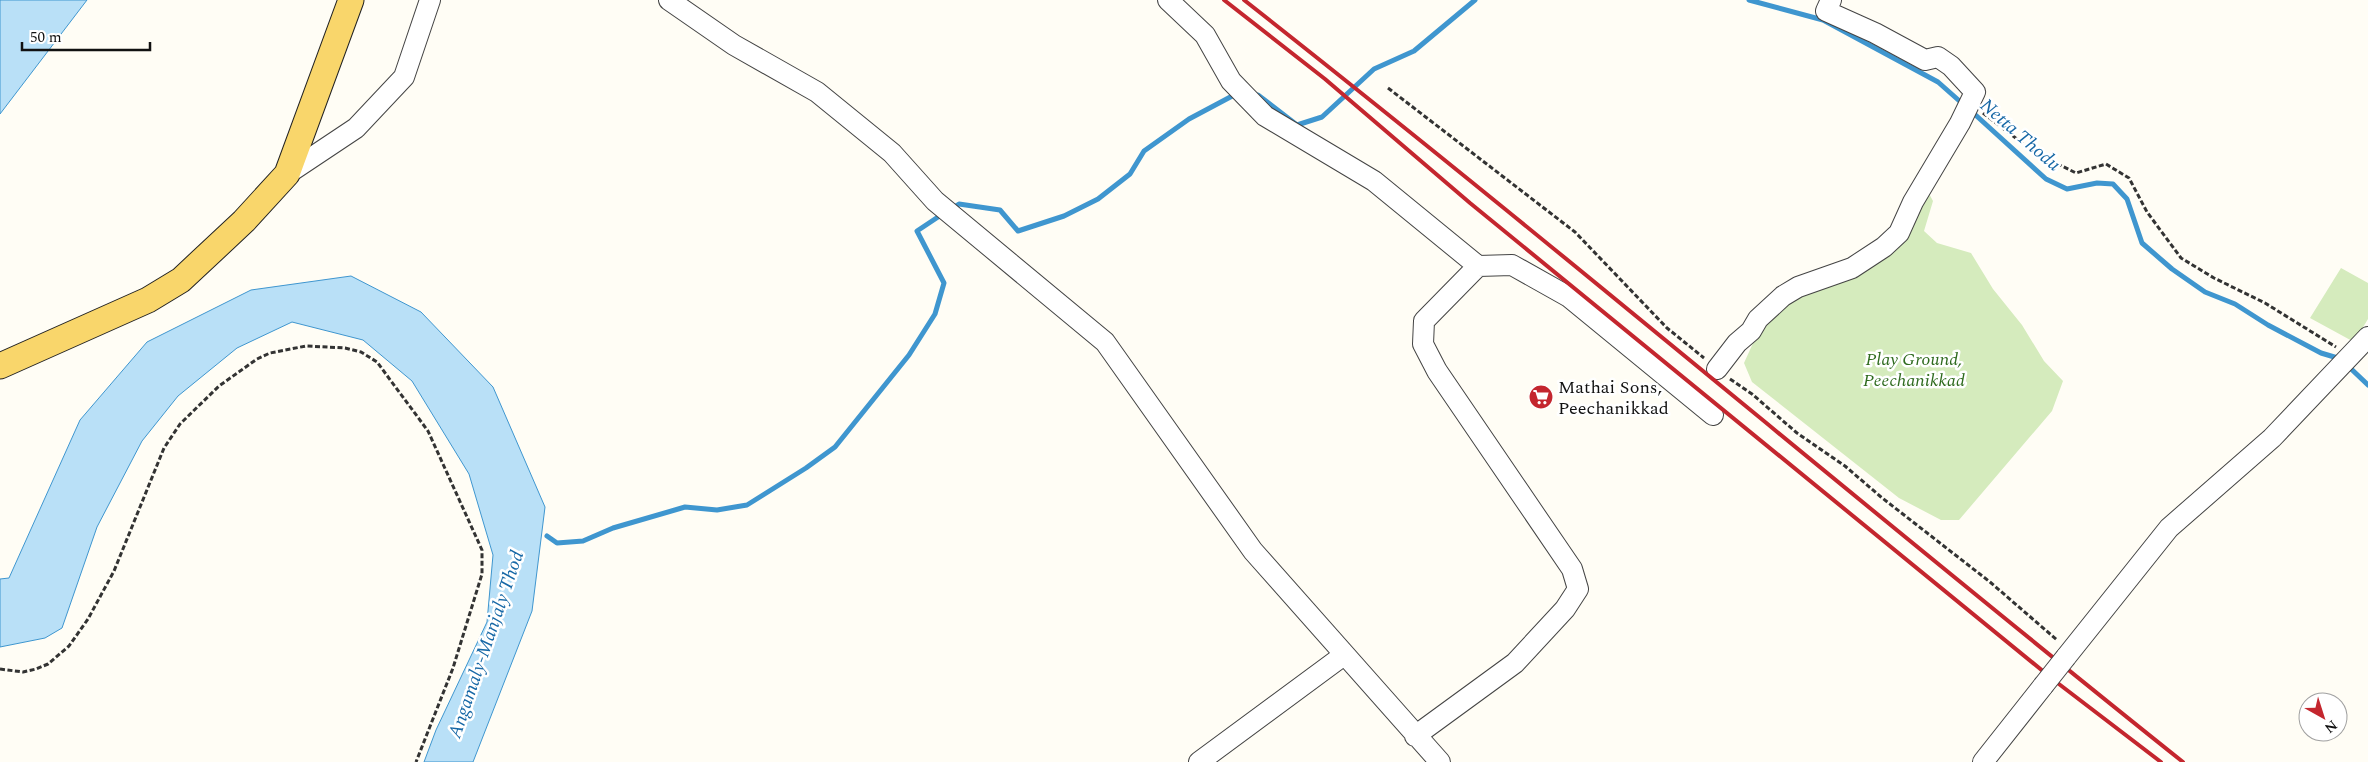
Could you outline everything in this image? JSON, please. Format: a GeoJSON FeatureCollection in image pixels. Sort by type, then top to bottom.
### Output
{"type":"FeatureCollection","features":[{"type":"Feature","properties":{"kind":"main road"},"geometry":{"type":"LineString","coordinates":[[0,366],[148,300],[180,280],[244,221],[287,174],[351,0]]}},
{"type":"Feature","properties":{"kind":"street"},"geometry":{"type":"LineString","coordinates":[[287,174],[356,128],[404,77],[430,0]]}},
{"type":"Feature","properties":{"kind":"street"},"geometry":{"type":"LineString","coordinates":[[669,0],[734,45],[817,92],[892,153],[939,204],[1105,342],[1253,552],[1440,762]]}},
{"type":"Feature","properties":{"kind":"street"},"geometry":{"type":"LineString","coordinates":[[1168,0],[1205,34],[1231,81],[1265,116],[1374,181],[1478,266],[1512,265],[1569,297],[1713,415]]}},
{"type":"Feature","properties":{"kind":"street"},"geometry":{"type":"LineString","coordinates":[[1717,369],[1737,343],[1751,331],[1758,318],[1783,296],[1798,287],[1852,268],[1884,248],[1899,233],[1913,202],[1970,104],[1975,92],[1951,66],[1938,57],[1925,60],[1875,33],[1826,11],[1830,0]]}},
{"type":"Feature","properties":{"kind":"street"},"geometry":{"type":"LineString","coordinates":[[1415,736],[1515,663],[1565,609],[1578,589],[1572,570],[1437,371],[1423,344],[1424,321],[1478,266]]}},
{"type":"Feature","properties":{"kind":"street"},"geometry":{"type":"LineString","coordinates":[[1983,762],[2170,528],[2272,438],[2345,363],[2368,336]]}},
{"type":"Feature","properties":{"kind":"street"},"geometry":{"type":"LineString","coordinates":[[1199,762],[1344,655]]}},
{"type":"Feature","properties":{"kind":"path"},"geometry":{"type":"LineString","coordinates":[[1970,104],[2034,152],[2076,173],[2106,164],[2130,178],[2147,212],[2180,258],[2214,278],[2265,303],[2345,363]]}},
{"type":"Feature","properties":{"kind":"path"},"geometry":{"type":"LineString","coordinates":[[0,669],[23,672],[36,669],[54,660],[69,646],[88,619],[114,571],[164,448],[180,424],[219,386],[257,359],[270,353],[306,346],[345,348],[361,352],[377,362],[428,431],[482,550],[482,574],[453,668],[416,762]]}},
{"type":"Feature","properties":{"kind":"green space","name":"Play Ground, Peechanikkad"},"geometry":{"type":"Polygon","coordinates":[[[1927,190],[1933,201],[1924,231],[1937,243],[1971,253],[1993,289],[2022,325],[2044,361],[2063,381],[2052,411],[1959,520],[1941,520],[1899,498],[1752,382],[1744,363],[1764,319],[1790,299],[1852,276],[1927,190]]]}},
{"type":"Feature","properties":{"kind":"green space"},"geometry":{"type":"Polygon","coordinates":[[[2341,268],[2368,283],[2368,319],[2354,342],[2310,318],[2341,268]]]}},
{"type":"Feature","properties":{"kind":"water"},"geometry":{"type":"Polygon","coordinates":[[[0,0],[87,0],[0,114],[0,0]]]}},
{"type":"Feature","properties":{"kind":"water","name":"Angamaly-Manjaly Thod"},"geometry":{"type":"Polygon","coordinates":[[[351,276],[421,312],[493,387],[545,507],[532,611],[473,762],[424,762],[436,730],[487,622],[493,555],[469,474],[412,381],[363,340],[292,322],[237,348],[178,396],[142,441],[97,527],[62,628],[45,638],[0,647],[0,579],[9,578],[80,420],[147,342],[251,290],[351,276]]]}},
{"type":"Feature","properties":{"kind":"waterway","name":"Netta Thodu"},"geometry":{"type":"LineString","coordinates":[[1254,95],[1258,95],[1297,125],[1322,117],[1374,69],[1414,51],[1475,0]]}},
{"type":"Feature","properties":{"kind":"waterway","name":"Netta Thodu"},"geometry":{"type":"LineString","coordinates":[[1749,0],[1823,20],[1938,82],[1964,105]]}},
{"type":"Feature","properties":{"kind":"waterway","name":"Netta Thodu"},"geometry":{"type":"LineString","coordinates":[[951,209],[959,204],[1000,210],[1018,231],[1064,216],[1098,199],[1130,174],[1144,151],[1189,119],[1236,94]]}},
{"type":"Feature","properties":{"kind":"waterway","name":"Netta Thodu"},"geometry":{"type":"LineString","coordinates":[[1970,110],[2046,179],[2067,189],[2097,183],[2113,184],[2127,199],[2142,243],[2172,269],[2205,292],[2235,304],[2268,325],[2321,353],[2341,359]]}},
{"type":"Feature","properties":{"kind":"waterway"},"geometry":{"type":"LineString","coordinates":[[547,536],[557,543],[583,541],[613,528],[685,507],[717,510],[747,505],[806,468],[835,447],[909,355],[935,314],[944,283],[917,231],[944,213]]}},
{"type":"Feature","properties":{"kind":"waterway","name":"Netta Thodu"},"geometry":{"type":"LineString","coordinates":[[2347,365],[2368,385]]}},
{"type":"Feature","properties":{"kind":"railway"},"geometry":{"type":"LineString","coordinates":[[1224,0],[1325,79],[1470,203],[2055,681],[2161,762]]}},
{"type":"Feature","properties":{"kind":"railway"},"geometry":{"type":"LineString","coordinates":[[1244,0],[1480,189],[2183,762]]}},
{"type":"Feature","properties":{"kind":"place","name":"Mathai Sons, Peechanikkad"},"geometry":{"type":"Point","coordinates":[1541,397]}}]}
